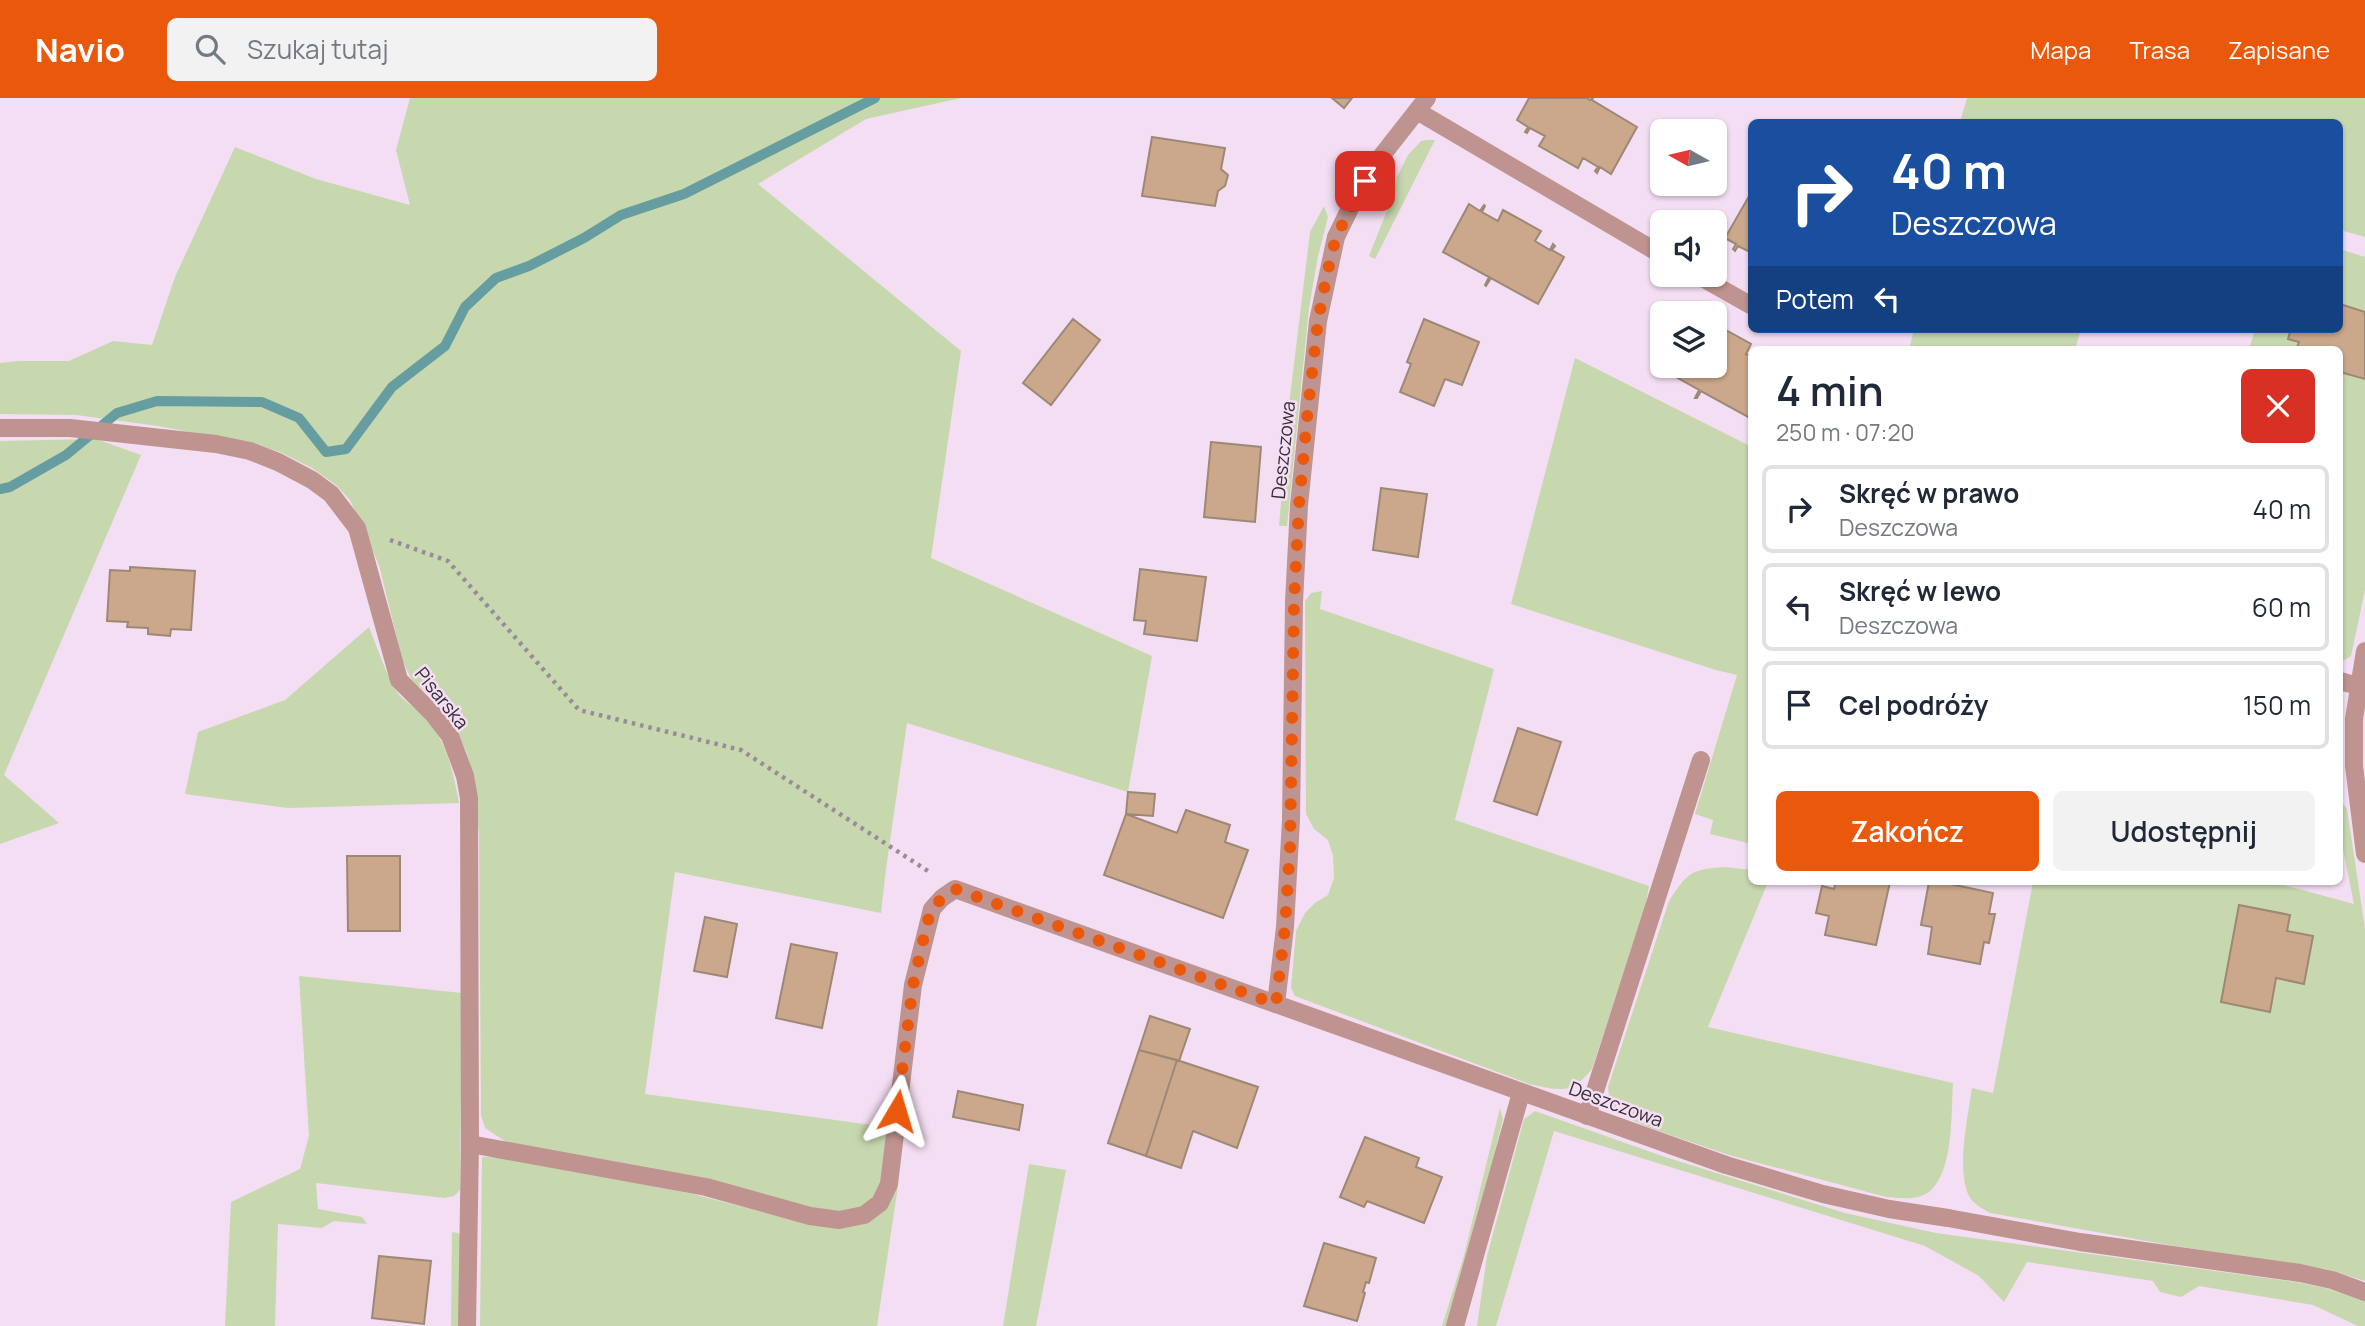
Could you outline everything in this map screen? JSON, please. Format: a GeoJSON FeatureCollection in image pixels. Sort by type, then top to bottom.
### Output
{"type":"FeatureCollection","features":[{"type":"Feature","properties":{"kind":"street"},"geometry":{"type":"LineString","coordinates":[[1422,104],[1650,247]]}},
{"type":"Feature","properties":{"kind":"street","name":"Deszczowa"},"geometry":{"type":"LineString","coordinates":[[1276,1004],[1285,927],[1291,820],[1294,602],[1299,505],[1318,321],[1336,237],[1376,163],[1422,104]]}},
{"type":"Feature","properties":{"kind":"street"},"geometry":{"type":"LineString","coordinates":[[1718,287],[1748,304]]}},
{"type":"Feature","properties":{"kind":"street","name":"Pisarska"},"geometry":{"type":"LineString","coordinates":[[0,428],[70,428],[216,444],[250,451],[312,480],[331,494],[356,528],[399,680],[434,715],[450,736],[465,776],[468,798],[470,1144],[467,1326]]}},
{"type":"Feature","properties":{"kind":"street"},"geometry":{"type":"LineString","coordinates":[[2365,651],[2354,719],[2354,765],[2365,854]]}},
{"type":"Feature","properties":{"kind":"street"},"geometry":{"type":"LineString","coordinates":[[2343,682],[2358,685]]}},
{"type":"Feature","properties":{"kind":"street"},"geometry":{"type":"LineString","coordinates":[[1587,1116],[1701,760]]}},
{"type":"Feature","properties":{"kind":"street"},"geometry":{"type":"LineString","coordinates":[[470,1144],[706,1187],[810,1216],[839,1220],[864,1215],[880,1203],[889,1184],[913,985],[927,923],[932,909],[955,889]]}},
{"type":"Feature","properties":{"kind":"street","name":"Deszczowa"},"geometry":{"type":"LineString","coordinates":[[955,889],[1521,1093],[1726,1165],[1823,1194],[1889,1209],[2080,1242],[2300,1273],[2332,1280],[2365,1292]]}},
{"type":"Feature","properties":{"kind":"street"},"geometry":{"type":"LineString","coordinates":[[1455,1326],[1521,1093]]}},
{"type":"Feature","properties":{"kind":"path"},"geometry":{"type":"LineString","coordinates":[[356,528],[448,561],[579,710],[741,750],[955,889]]}},
{"type":"Feature","properties":{"kind":"green space"},"geometry":{"type":"Polygon","coordinates":[[[410,98],[961,98],[866,119],[758,184],[961,351],[931,558],[1152,656],[1128,792],[907,723],[881,913],[675,872],[645,1094],[886,1127],[880,1187],[868,1202],[856,1209],[837,1212],[803,1208],[704,1179],[506,1142],[485,1128],[481,1115],[479,834],[474,781],[466,751],[450,720],[435,700],[412,681],[402,659],[379,565],[350,500],[336,485],[312,468],[280,452],[257,445],[158,426],[76,415],[0,414],[0,363],[69,361],[113,341],[152,345],[175,277],[235,147],[316,179],[410,205],[396,150],[410,98]]]}},
{"type":"Feature","properties":{"kind":"green space"},"geometry":{"type":"Polygon","coordinates":[[[1967,98],[2365,98],[2365,237],[2343,231],[2343,119],[1961,119],[1967,98]]]}},
{"type":"Feature","properties":{"kind":"green space"},"geometry":{"type":"Polygon","coordinates":[[[1435,140],[1375,259],[1369,256],[1394,193],[1396,179],[1408,155],[1421,141],[1435,140]]]}},
{"type":"Feature","properties":{"kind":"green space"},"geometry":{"type":"Polygon","coordinates":[[[1324,206],[1328,217],[1309,308],[1287,526],[1279,526],[1290,397],[1310,232],[1324,206]]]}},
{"type":"Feature","properties":{"kind":"green space"},"geometry":{"type":"Polygon","coordinates":[[[2343,250],[2365,257],[2365,590],[2351,656],[2343,661],[2343,346],[2250,346],[2254,333],[2343,333],[2343,250]]]}},
{"type":"Feature","properties":{"kind":"green space"},"geometry":{"type":"Polygon","coordinates":[[[1913,333],[2080,333],[2076,346],[1910,346],[1913,333]]]}},
{"type":"Feature","properties":{"kind":"green space"},"geometry":{"type":"Polygon","coordinates":[[[1575,358],[1748,445],[1748,843],[1710,834],[1713,820],[1695,814],[1737,675],[1511,604],[1575,358]]]}},
{"type":"Feature","properties":{"kind":"green space"},"geometry":{"type":"Polygon","coordinates":[[[96,439],[141,455],[4,775],[59,823],[0,844],[0,441],[96,439]]]}},
{"type":"Feature","properties":{"kind":"green space"},"geometry":{"type":"Polygon","coordinates":[[[1322,591],[1320,609],[1494,669],[1455,820],[1649,886],[1645,909],[1592,1069],[1577,1084],[1557,1089],[1529,1084],[1295,996],[1291,988],[1296,931],[1305,913],[1328,895],[1334,878],[1333,856],[1328,840],[1314,829],[1306,814],[1305,601],[1311,593],[1322,591]]]}},
{"type":"Feature","properties":{"kind":"green space"},"geometry":{"type":"Polygon","coordinates":[[[369,627],[397,692],[430,723],[443,744],[459,803],[288,808],[185,794],[198,732],[285,700],[369,627]]]}},
{"type":"Feature","properties":{"kind":"green space"},"geometry":{"type":"Polygon","coordinates":[[[2343,803],[2347,809],[2365,929],[2365,1281],[2326,1269],[2169,1245],[1990,1213],[1969,1196],[1965,1185],[1963,1158],[1972,1088],[1993,1093],[2032,885],[2284,885],[2354,904],[2343,849],[2343,803]]]}},
{"type":"Feature","properties":{"kind":"green space"},"geometry":{"type":"Polygon","coordinates":[[[1725,867],[1748,870],[1748,885],[1767,885],[1708,1027],[1953,1083],[1947,1156],[1938,1182],[1930,1191],[1909,1198],[1886,1197],[1729,1155],[1647,1127],[1619,1114],[1610,1104],[1608,1087],[1669,901],[1686,878],[1704,869],[1725,867]]]}},
{"type":"Feature","properties":{"kind":"green space"},"geometry":{"type":"Polygon","coordinates":[[[299,976],[462,993],[460,1190],[454,1196],[444,1198],[316,1183],[318,1209],[362,1217],[367,1224],[334,1221],[322,1228],[278,1224],[275,1326],[225,1326],[231,1202],[300,1169],[309,1136],[299,976]]]}},
{"type":"Feature","properties":{"kind":"green space"},"geometry":{"type":"Polygon","coordinates":[[[1500,1108],[1503,1119],[1469,1257],[1448,1326],[1442,1326],[1463,1259],[1500,1108]]]}},
{"type":"Feature","properties":{"kind":"green space"},"geometry":{"type":"Polygon","coordinates":[[[1535,1111],[1665,1157],[1845,1213],[1936,1233],[2325,1288],[2365,1301],[2365,1326],[2358,1326],[2313,1305],[2199,1286],[2181,1297],[2160,1292],[2153,1281],[2027,1262],[2004,1302],[1979,1276],[1925,1246],[1554,1131],[1496,1326],[1477,1326],[1487,1256],[1524,1119],[1535,1111]]]}},
{"type":"Feature","properties":{"kind":"green space"},"geometry":{"type":"Polygon","coordinates":[[[482,1157],[514,1158],[693,1194],[808,1224],[840,1227],[885,1208],[898,1186],[877,1326],[480,1326],[482,1157]]]}},
{"type":"Feature","properties":{"kind":"green space"},"geometry":{"type":"Polygon","coordinates":[[[1029,1164],[1066,1170],[1036,1326],[1003,1326],[1029,1164]]]}},
{"type":"Feature","properties":{"kind":"green space"},"geometry":{"type":"Polygon","coordinates":[[[452,1232],[458,1233],[463,1240],[461,1326],[451,1326],[452,1232]]]}},
{"type":"Feature","properties":{"kind":"building"},"geometry":{"type":"Polygon","coordinates":[[[1332,98],[1352,98],[1344,108],[1332,98]]]}},
{"type":"Feature","properties":{"kind":"building"},"geometry":{"type":"Polygon","coordinates":[[[1529,98],[1593,98],[1592,100],[1637,127],[1611,174],[1600,167],[1597,173],[1595,171],[1598,167],[1583,158],[1578,168],[1539,146],[1545,136],[1530,128],[1525,132],[1528,127],[1517,120],[1529,98]]]}},
{"type":"Feature","properties":{"kind":"building"},"geometry":{"type":"Polygon","coordinates":[[[1152,137],[1225,148],[1221,169],[1228,175],[1225,186],[1218,191],[1215,206],[1142,196],[1152,137]]]}},
{"type":"Feature","properties":{"kind":"building"},"geometry":{"type":"Polygon","coordinates":[[[1748,198],[1748,251],[1738,246],[1735,251],[1733,249],[1736,244],[1727,239],[1727,235],[1748,198]]]}},
{"type":"Feature","properties":{"kind":"building"},"geometry":{"type":"Polygon","coordinates":[[[1469,204],[1480,211],[1484,205],[1482,212],[1498,221],[1503,210],[1541,231],[1535,241],[1550,250],[1553,244],[1555,246],[1552,250],[1564,257],[1538,304],[1491,278],[1486,286],[1489,277],[1443,252],[1469,204]]]}},
{"type":"Feature","properties":{"kind":"building"},"geometry":{"type":"Polygon","coordinates":[[[2343,305],[2365,312],[2365,379],[2343,373],[2343,346],[2298,346],[2299,342],[2288,339],[2290,333],[2343,333],[2343,305]]]}},
{"type":"Feature","properties":{"kind":"building"},"geometry":{"type":"Polygon","coordinates":[[[1073,319],[1100,340],[1051,405],[1023,383],[1073,319]]]}},
{"type":"Feature","properties":{"kind":"building"},"geometry":{"type":"Polygon","coordinates":[[[1424,319],[1479,342],[1462,385],[1445,379],[1434,406],[1400,392],[1411,364],[1407,362],[1424,319]]]}},
{"type":"Feature","properties":{"kind":"building"},"geometry":{"type":"Polygon","coordinates":[[[1727,331],[1751,344],[1746,354],[1748,417],[1701,391],[1695,398],[1699,390],[1678,378],[1727,378],[1727,331]]]}},
{"type":"Feature","properties":{"kind":"building"},"geometry":{"type":"Polygon","coordinates":[[[1211,442],[1261,447],[1255,522],[1204,517],[1211,442]]]}},
{"type":"Feature","properties":{"kind":"building"},"geometry":{"type":"Polygon","coordinates":[[[1381,488],[1427,494],[1418,557],[1373,550],[1381,488]]]}},
{"type":"Feature","properties":{"kind":"building"},"geometry":{"type":"Polygon","coordinates":[[[130,567],[195,571],[191,630],[171,629],[170,636],[148,634],[148,628],[127,627],[128,622],[107,621],[110,570],[130,571],[130,567]]]}},
{"type":"Feature","properties":{"kind":"building"},"geometry":{"type":"Polygon","coordinates":[[[1140,569],[1206,577],[1197,641],[1144,634],[1146,621],[1134,620],[1140,569]]]}},
{"type":"Feature","properties":{"kind":"building"},"geometry":{"type":"Polygon","coordinates":[[[1518,728],[1561,742],[1537,815],[1494,801],[1518,728]]]}},
{"type":"Feature","properties":{"kind":"building"},"geometry":{"type":"Polygon","coordinates":[[[1128,792],[1155,794],[1153,816],[1126,814],[1128,792]]]}},
{"type":"Feature","properties":{"kind":"building"},"geometry":{"type":"Polygon","coordinates":[[[1186,810],[1230,825],[1225,842],[1248,850],[1223,918],[1104,875],[1126,814],[1177,833],[1186,810]]]}},
{"type":"Feature","properties":{"kind":"building"},"geometry":{"type":"Polygon","coordinates":[[[347,856],[400,856],[400,931],[348,931],[347,856]]]}},
{"type":"Feature","properties":{"kind":"building"},"geometry":{"type":"Polygon","coordinates":[[[1835,885],[1889,885],[1876,945],[1825,935],[1829,916],[1816,913],[1822,886],[1834,889],[1835,885]]]}},
{"type":"Feature","properties":{"kind":"building"},"geometry":{"type":"Polygon","coordinates":[[[1928,885],[1955,885],[1993,893],[1989,914],[1995,914],[1989,943],[1984,942],[1980,964],[1928,954],[1932,927],[1921,925],[1928,885]]]}},
{"type":"Feature","properties":{"kind":"building"},"geometry":{"type":"Polygon","coordinates":[[[2239,905],[2290,915],[2287,931],[2313,936],[2304,984],[2276,978],[2270,1012],[2221,1002],[2239,905]]]}},
{"type":"Feature","properties":{"kind":"building"},"geometry":{"type":"Polygon","coordinates":[[[705,917],[737,924],[727,977],[694,971],[705,917]]]}},
{"type":"Feature","properties":{"kind":"building"},"geometry":{"type":"Polygon","coordinates":[[[791,944],[837,953],[822,1028],[776,1018],[791,944]]]}},
{"type":"Feature","properties":{"kind":"building"},"geometry":{"type":"Polygon","coordinates":[[[1150,1016],[1190,1029],[1179,1061],[1139,1050],[1150,1016]]]}},
{"type":"Feature","properties":{"kind":"building"},"geometry":{"type":"Polygon","coordinates":[[[1139,1050],[1177,1060],[1146,1156],[1108,1143],[1139,1050]]]}},
{"type":"Feature","properties":{"kind":"building"},"geometry":{"type":"Polygon","coordinates":[[[1177,1060],[1258,1087],[1237,1148],[1193,1131],[1181,1168],[1146,1156],[1177,1060]]]}},
{"type":"Feature","properties":{"kind":"building"},"geometry":{"type":"Polygon","coordinates":[[[958,1091],[1023,1105],[1019,1130],[953,1117],[958,1091]]]}},
{"type":"Feature","properties":{"kind":"building"},"geometry":{"type":"Polygon","coordinates":[[[1365,1137],[1419,1158],[1416,1167],[1442,1177],[1424,1223],[1367,1201],[1364,1207],[1340,1197],[1365,1137]]]}},
{"type":"Feature","properties":{"kind":"building"},"geometry":{"type":"Polygon","coordinates":[[[1324,1243],[1376,1258],[1369,1283],[1366,1282],[1357,1321],[1304,1306],[1324,1243]]]}},
{"type":"Feature","properties":{"kind":"building"},"geometry":{"type":"Polygon","coordinates":[[[379,1256],[431,1261],[424,1324],[372,1318],[379,1256]]]}},
{"type":"Feature","properties":{"kind":"waterway"},"geometry":{"type":"LineString","coordinates":[[0,489],[10,487],[66,455],[117,413],[157,401],[262,402],[299,418],[326,452],[346,449],[392,387],[445,346],[465,307],[496,278],[529,266],[584,238],[621,215],[684,194],[875,98]]}},
{"type":"Feature","properties":{"kind":"route"},"geometry":{"type":"LineString","coordinates":[[897,1111],[913,985],[927,923],[932,909],[955,889],[1276,1004],[1285,927],[1290,847],[1294,602],[1308,408],[1318,321],[1336,237],[1365,181]]}}]}
